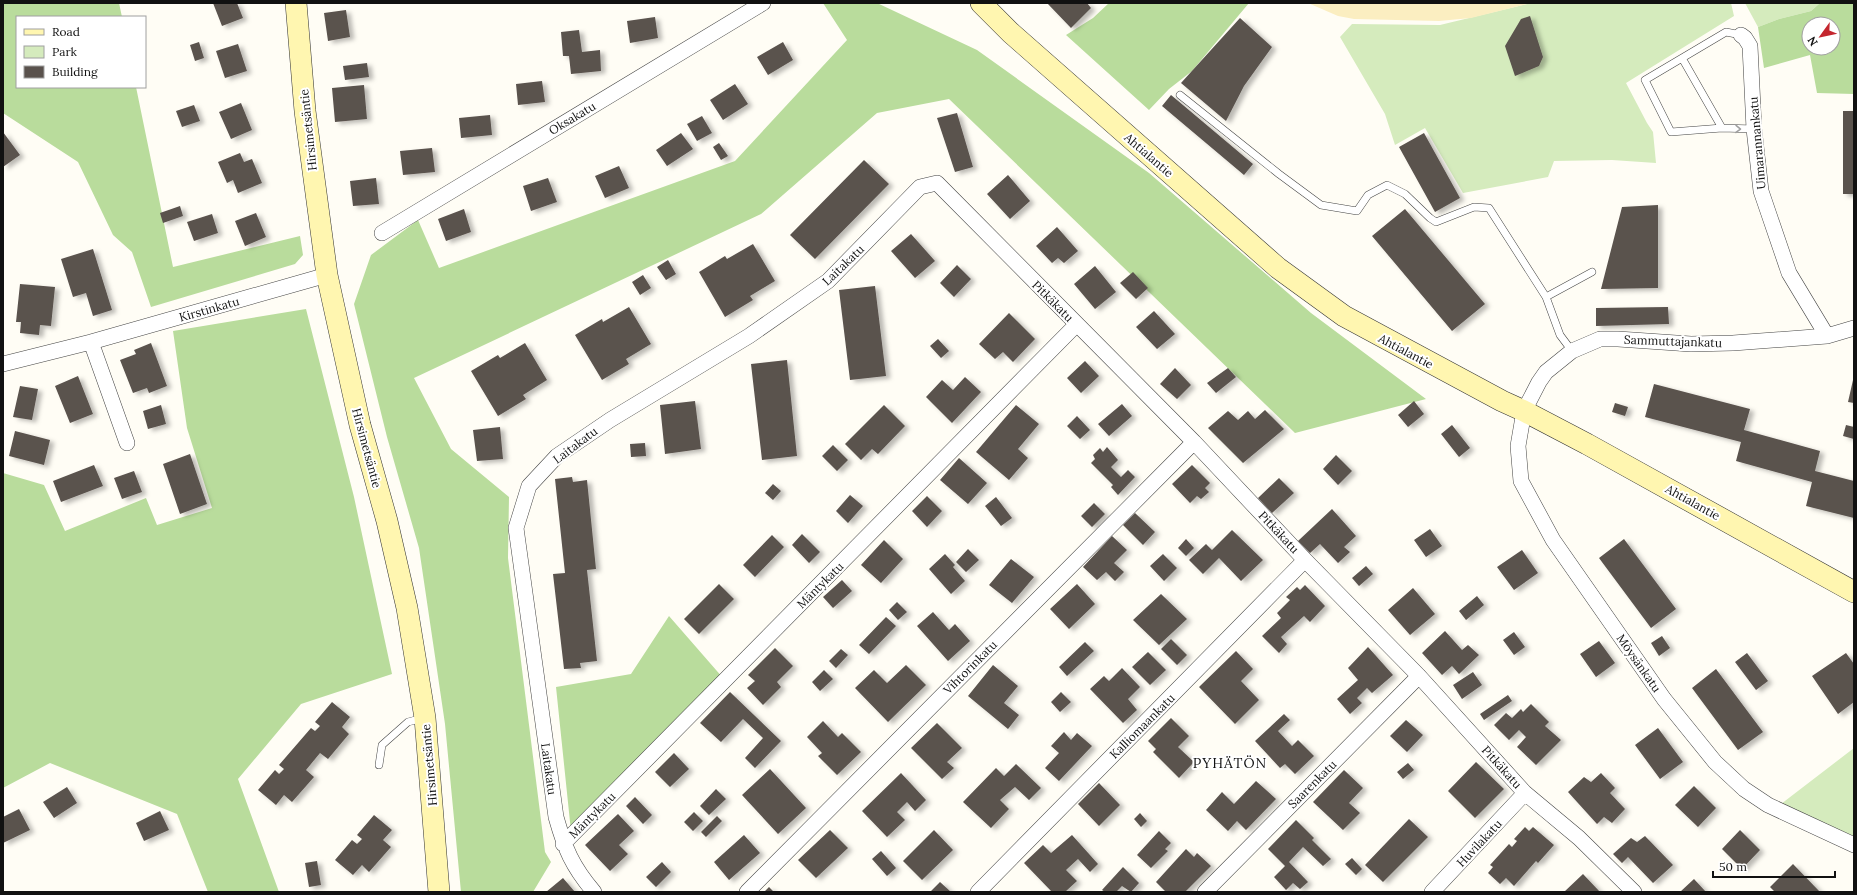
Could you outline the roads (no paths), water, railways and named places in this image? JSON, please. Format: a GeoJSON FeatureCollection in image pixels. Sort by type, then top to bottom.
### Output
{"type":"FeatureCollection","features":[{"type":"Feature","properties":{"kind":"main road","name":"Hirsimetsäntie"},"geometry":{"type":"LineString","coordinates":[[296,3],[305,111],[327,275],[360,425],[387,521],[407,608],[425,718],[439,892]]}},
{"type":"Feature","properties":{"kind":"main road","name":"Ahtialantie"},"geometry":{"type":"LineString","coordinates":[[964,3],[1011,33]]}},
{"type":"Feature","properties":{"kind":"main road","name":"Ahtialantie"},"geometry":{"type":"LineString","coordinates":[[981,3],[1011,33],[1278,268],[1344,316],[1495,398],[1524,411],[1587,444],[1854,592]]}},
{"type":"Feature","properties":{"kind":"street","name":"Oksakatu"},"geometry":{"type":"LineString","coordinates":[[382,233],[763,3]]}},
{"type":"Feature","properties":{"kind":"street","name":"Uimarannankatu"},"geometry":{"type":"LineString","coordinates":[[1741,35],[1750,46],[1754,129],[1761,191],[1789,273],[1827,336]]}},
{"type":"Feature","properties":{"kind":"street","name":"Pitkäkatu"},"geometry":{"type":"LineString","coordinates":[[920,187],[937,183],[1076,325],[1194,442],[1305,560],[1419,676],[1525,793],[1579,838],[1634,892]]}},
{"type":"Feature","properties":{"kind":"street","name":"Laitakatu"},"geometry":{"type":"LineString","coordinates":[[594,892],[579,874],[563,844],[556,817],[516,528],[530,486],[557,456],[610,420],[750,336],[828,281],[920,187]]}},
{"type":"Feature","properties":{"kind":"street","name":"Kirstinkatu"},"geometry":{"type":"LineString","coordinates":[[3,364],[91,342],[327,275]]}},
{"type":"Feature","properties":{"kind":"street","name":"Mäntykatu"},"geometry":{"type":"LineString","coordinates":[[563,844],[1076,325]]}},
{"type":"Feature","properties":{"kind":"street","name":"Sammuttajankatu"},"geometry":{"type":"LineString","coordinates":[[1524,411],[1546,372],[1572,351],[1600,340],[1618,339],[1691,344],[1769,341],[1827,336],[1854,328]]}},
{"type":"Feature","properties":{"kind":"street"},"geometry":{"type":"LineString","coordinates":[[91,342],[127,443]]}},
{"type":"Feature","properties":{"kind":"street","name":"Möysänkatu"},"geometry":{"type":"LineString","coordinates":[[1524,411],[1518,446],[1521,481],[1553,540],[1664,698],[1715,762],[1744,790],[1768,805],[1854,845]]}},
{"type":"Feature","properties":{"kind":"street","name":"Vihtorinkatu"},"geometry":{"type":"LineString","coordinates":[[747,892],[1194,442]]}},
{"type":"Feature","properties":{"kind":"street","name":"Kalliomaankatu"},"geometry":{"type":"LineString","coordinates":[[978,892],[1305,560]]}},
{"type":"Feature","properties":{"kind":"street","name":"Saarenkatu"},"geometry":{"type":"LineString","coordinates":[[1204,892],[1419,676]]}},
{"type":"Feature","properties":{"kind":"street","name":"Huvilakatu"},"geometry":{"type":"LineString","coordinates":[[1432,892],[1525,793]]}},
{"type":"Feature","properties":{"kind":"lane"},"geometry":{"type":"LineString","coordinates":[[1741,35],[1726,32],[1645,80],[1671,132],[1722,128],[1754,129]]}},
{"type":"Feature","properties":{"kind":"lane"},"geometry":{"type":"LineString","coordinates":[[1682,58],[1722,128]]}},
{"type":"Feature","properties":{"kind":"lane"},"geometry":{"type":"LineString","coordinates":[[1180,95],[1279,174],[1321,205],[1357,210],[1368,195],[1387,185],[1405,194],[1436,222],[1474,207],[1488,208],[1546,297],[1560,335],[1572,351]]}},
{"type":"Feature","properties":{"kind":"lane"},"geometry":{"type":"LineString","coordinates":[[1546,297],[1592,272]]}},
{"type":"Feature","properties":{"kind":"lane"},"geometry":{"type":"LineString","coordinates":[[379,765],[382,745],[408,722],[425,718]]}},
{"type":"Feature","properties":{"kind":"district","name":"PYHÄTÖN"},"geometry":{"type":"Point","coordinates":[1230,763]}}]}
